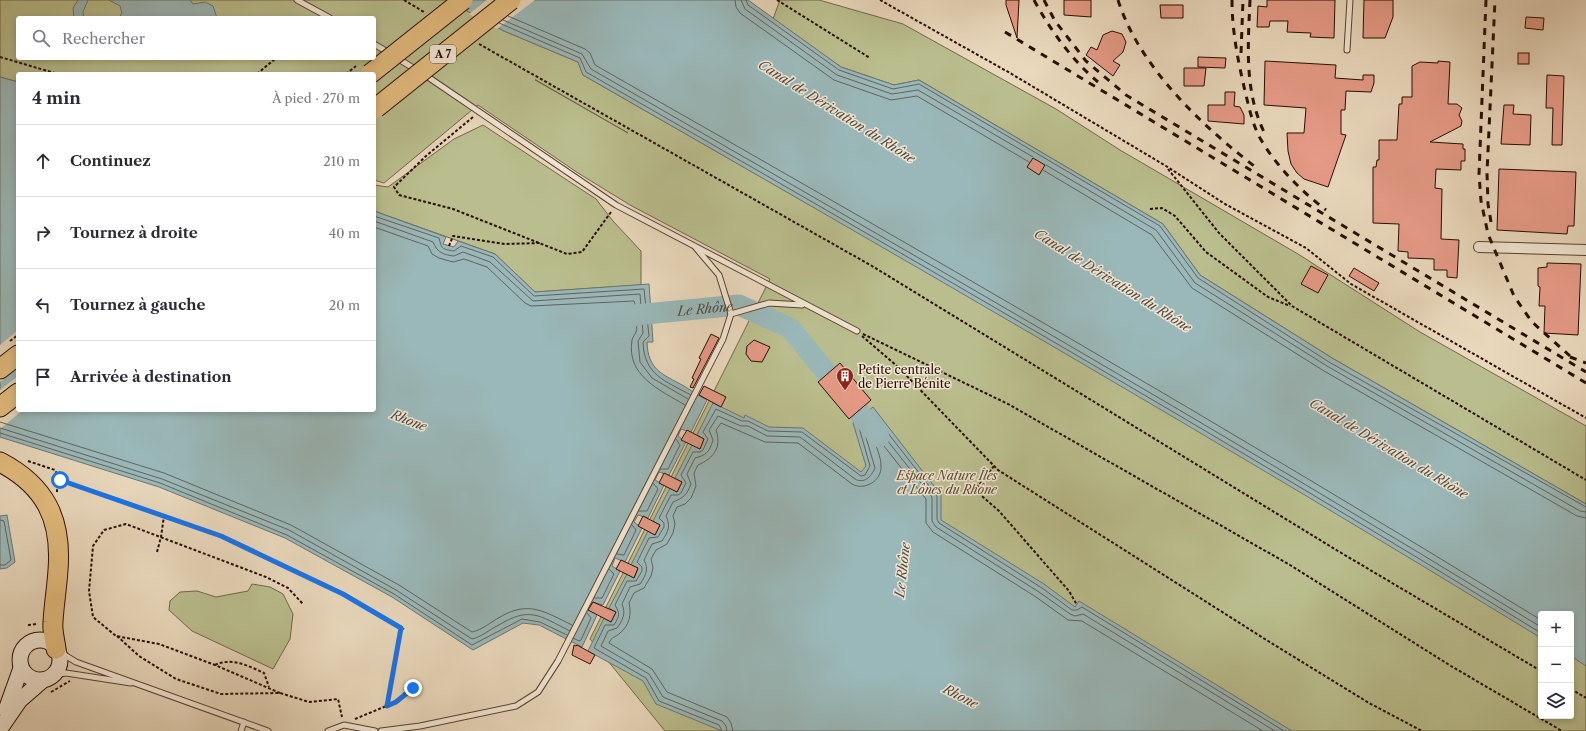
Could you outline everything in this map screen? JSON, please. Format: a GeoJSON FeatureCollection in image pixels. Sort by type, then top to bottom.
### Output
{"type":"FeatureCollection","features":[{"type":"Feature","properties":{"kind":"highway","name":"A 7"},"geometry":{"type":"LineString","coordinates":[[373,72],[463,0]]}},
{"type":"Feature","properties":{"kind":"highway","name":"A 7"},"geometry":{"type":"LineString","coordinates":[[376,107],[510,0]]}},
{"type":"Feature","properties":{"kind":"highway"},"geometry":{"type":"LineString","coordinates":[[0,369],[16,356]]}},
{"type":"Feature","properties":{"kind":"highway"},"geometry":{"type":"LineString","coordinates":[[0,407],[16,394]]}},
{"type":"Feature","properties":{"kind":"highway"},"geometry":{"type":"LineString","coordinates":[[0,462],[22,475],[33,486],[43,497],[53,516],[58,536],[59,554],[53,623],[56,649]]}},
{"type":"Feature","properties":{"kind":"main road"},"geometry":{"type":"LineString","coordinates":[[0,729],[20,700],[57,671],[60,660],[56,649],[48,642],[42,640],[30,642],[22,651],[20,656],[24,672],[33,679],[48,678]]}},
{"type":"Feature","properties":{"kind":"main road"},"geometry":{"type":"LineString","coordinates":[[0,725],[22,668]]}},
{"type":"Feature","properties":{"kind":"street"},"geometry":{"type":"LineString","coordinates":[[1479,247],[1586,250]]}},
{"type":"Feature","properties":{"kind":"lane"},"geometry":{"type":"LineString","coordinates":[[297,0],[326,16]]}},
{"type":"Feature","properties":{"kind":"lane"},"geometry":{"type":"LineString","coordinates":[[1347,50],[1350,0]]}},
{"type":"Feature","properties":{"kind":"lane"},"geometry":{"type":"LineString","coordinates":[[376,45],[435,81],[478,113],[616,205],[857,331]]}},
{"type":"Feature","properties":{"kind":"lane"},"geometry":{"type":"LineString","coordinates":[[381,731],[420,726],[516,706],[538,692],[558,661],[723,339],[731,314],[719,275],[696,248]]}},
{"type":"Feature","properties":{"kind":"lane"},"geometry":{"type":"LineString","coordinates":[[731,314],[769,303],[805,305]]}},
{"type":"Feature","properties":{"kind":"lane"},"geometry":{"type":"LineString","coordinates":[[56,649],[76,662],[142,684],[268,731]]}},
{"type":"Feature","properties":{"kind":"lane"},"geometry":{"type":"LineString","coordinates":[[48,678],[66,673],[142,684]]}},
{"type":"Feature","properties":{"kind":"lane"},"geometry":{"type":"LineString","coordinates":[[241,731],[244,722]]}},
{"type":"Feature","properties":{"kind":"lane"},"geometry":{"type":"LineString","coordinates":[[328,731],[344,726],[375,731]]}},
{"type":"Feature","properties":{"kind":"path"},"geometry":{"type":"LineString","coordinates":[[404,0],[431,16]]}},
{"type":"Feature","properties":{"kind":"path"},"geometry":{"type":"LineString","coordinates":[[777,0],[870,58]]}},
{"type":"Feature","properties":{"kind":"path"},"geometry":{"type":"LineString","coordinates":[[880,0],[1010,73],[1166,166],[1224,204],[1306,248],[1351,284],[1586,418]]}},
{"type":"Feature","properties":{"kind":"path"},"geometry":{"type":"LineString","coordinates":[[477,43],[872,266],[1331,547],[1538,669]]}},
{"type":"Feature","properties":{"kind":"path"},"geometry":{"type":"LineString","coordinates":[[0,57],[51,72]]}},
{"type":"Feature","properties":{"kind":"path"},"geometry":{"type":"LineString","coordinates":[[259,72],[274,60]]}},
{"type":"Feature","properties":{"kind":"path"},"geometry":{"type":"LineString","coordinates":[[478,113],[426,156],[394,187],[399,196],[453,209],[567,254],[582,252],[616,205]]}},
{"type":"Feature","properties":{"kind":"path"},"geometry":{"type":"LineString","coordinates":[[1166,166],[1219,233],[1292,306]]}},
{"type":"Feature","properties":{"kind":"path"},"geometry":{"type":"LineString","coordinates":[[1150,209],[1162,208],[1175,216],[1206,252],[1268,296],[1292,306],[1586,480]]}},
{"type":"Feature","properties":{"kind":"path"},"geometry":{"type":"LineString","coordinates":[[449,246],[453,236],[505,244],[541,243]]}},
{"type":"Feature","properties":{"kind":"path"},"geometry":{"type":"LineString","coordinates":[[857,331],[898,366],[998,470],[1268,641],[1369,703],[1422,731]]}},
{"type":"Feature","properties":{"kind":"path"},"geometry":{"type":"LineString","coordinates":[[857,331],[1008,404],[1290,565],[1451,666],[1562,731]]}},
{"type":"Feature","properties":{"kind":"path"},"geometry":{"type":"LineString","coordinates":[[25,460],[55,470],[60,480],[221,536],[343,594],[403,629],[387,706]]}},
{"type":"Feature","properties":{"kind":"path"},"geometry":{"type":"LineString","coordinates":[[994,466],[975,490],[999,510],[1070,591],[1077,604]]}},
{"type":"Feature","properties":{"kind":"path"},"geometry":{"type":"LineString","coordinates":[[157,552],[164,516]]}},
{"type":"Feature","properties":{"kind":"path"},"geometry":{"type":"LineString","coordinates":[[280,693],[221,694],[176,679],[139,656],[93,617],[89,591],[93,546],[104,530],[126,524],[266,577],[288,588],[303,604]]}},
{"type":"Feature","properties":{"kind":"path"},"geometry":{"type":"LineString","coordinates":[[28,625],[44,623]]}},
{"type":"Feature","properties":{"kind":"path"},"geometry":{"type":"LineString","coordinates":[[116,636],[159,644],[215,665],[280,693],[309,702],[338,699],[344,726],[359,716],[396,702],[413,688]]}},
{"type":"Feature","properties":{"kind":"path"},"geometry":{"type":"LineString","coordinates":[[215,665],[221,662],[245,664],[264,673],[269,687]]}},
{"type":"Feature","properties":{"kind":"path"},"geometry":{"type":"LineString","coordinates":[[1574,691],[1586,698]]}},
{"type":"Feature","properties":{"kind":"green space","name":"Espace Nature Îles et Lônes du Rhône"},"geometry":{"type":"Polygon","coordinates":[[[0,0],[447,0],[504,31],[578,62],[583,75],[808,204],[1586,567],[1586,731],[665,731],[590,639],[770,279],[630,205],[578,173],[478,105],[384,183],[376,181],[376,72],[16,72],[16,81],[0,77],[0,0]],[[535,80],[628,133],[536,80],[535,80]]]}},
{"type":"Feature","properties":{"kind":"green space"},"geometry":{"type":"Polygon","coordinates":[[[780,0],[819,0],[903,24],[1056,109],[1120,150],[1298,254],[1420,332],[1586,426],[1586,504],[1332,358],[1200,275],[1163,224],[919,80],[894,85],[841,67],[773,19],[780,0]]]}},
{"type":"Feature","properties":{"kind":"green space"},"geometry":{"type":"Polygon","coordinates":[[[483,125],[596,199],[613,221],[641,251],[641,285],[535,292],[495,254],[376,212],[376,185],[388,187],[454,139],[483,125]]]}},
{"type":"Feature","properties":{"kind":"green space"},"geometry":{"type":"Polygon","coordinates":[[[252,584],[270,587],[283,594],[293,614],[290,639],[273,669],[192,631],[169,610],[170,601],[180,592],[197,591],[216,597],[248,591],[252,584]]]}},
{"type":"Feature","properties":{"kind":"water"},"geometry":{"type":"Polygon","coordinates":[[[78,0],[88,0],[83,12],[84,16],[74,16],[73,8],[78,0]]]}},
{"type":"Feature","properties":{"kind":"water"},"geometry":{"type":"Polygon","coordinates":[[[109,0],[190,0],[193,4],[205,2],[213,6],[216,16],[120,16],[122,13],[120,6],[109,0]]]}},
{"type":"Feature","properties":{"kind":"water","name":"Canal de Dérivation du Rhône"},"geometry":{"type":"Polygon","coordinates":[[[447,0],[748,0],[841,67],[894,85],[919,80],[1163,224],[1200,275],[1332,358],[1586,504],[1586,666],[1574,658],[1574,611],[1538,611],[1538,636],[1184,423],[583,75],[578,62],[504,31],[447,0]]]}},
{"type":"Feature","properties":{"kind":"water","name":"Rhone"},"geometry":{"type":"Polygon","coordinates":[[[0,77],[16,81],[16,412],[376,412],[376,212],[446,237],[443,244],[454,247],[458,241],[495,254],[535,292],[649,284],[653,342],[647,342],[650,359],[653,365],[669,378],[707,400],[691,432],[681,429],[678,436],[686,442],[669,475],[659,472],[655,480],[664,485],[648,518],[638,515],[634,522],[642,528],[625,562],[615,558],[612,566],[620,571],[603,605],[593,602],[589,609],[597,615],[582,647],[539,625],[523,623],[473,650],[392,597],[285,538],[159,487],[0,437],[0,77]]]}},
{"type":"Feature","properties":{"kind":"water","name":"Rhone"},"geometry":{"type":"Polygon","coordinates":[[[713,403],[744,418],[745,415],[769,427],[803,428],[861,472],[866,466],[853,423],[873,407],[941,495],[941,520],[1044,584],[1075,607],[1079,601],[1292,731],[722,731],[656,704],[643,681],[588,651],[604,618],[611,622],[616,612],[609,608],[627,574],[634,578],[638,569],[631,565],[648,531],[655,535],[660,525],[653,521],[670,488],[677,492],[682,482],[675,478],[692,445],[700,449],[704,439],[697,435],[713,403]]]}},
{"type":"Feature","properties":{"kind":"water"},"geometry":{"type":"Polygon","coordinates":[[[7,515],[15,562],[7,568],[0,569],[0,516],[7,515]]]}},
{"type":"Feature","properties":{"kind":"pier"},"geometry":{"type":"Polygon","coordinates":[[[487,0],[535,0],[497,29],[469,14],[487,0]]]}},
{"type":"Feature","properties":{"kind":"pier"},"geometry":{"type":"Polygon","coordinates":[[[16,332],[16,370],[0,382],[0,345],[16,332]]]}},
{"type":"Feature","properties":{"kind":"pier"},"geometry":{"type":"Polygon","coordinates":[[[16,378],[16,412],[21,412],[0,429],[0,390],[16,378]]]}},
{"type":"Feature","properties":{"kind":"building"},"geometry":{"type":"Polygon","coordinates":[[[1006,0],[1019,0],[1017,38],[1006,5],[1006,0]]]}},
{"type":"Feature","properties":{"kind":"building"},"geometry":{"type":"Polygon","coordinates":[[[1064,0],[1091,0],[1091,17],[1064,15],[1064,0]]]}},
{"type":"Feature","properties":{"kind":"building"},"geometry":{"type":"Polygon","coordinates":[[[1267,0],[1335,0],[1334,38],[1310,37],[1311,33],[1287,32],[1288,21],[1270,21],[1269,27],[1257,27],[1258,6],[1267,7],[1267,0]]]}},
{"type":"Feature","properties":{"kind":"building"},"geometry":{"type":"Polygon","coordinates":[[[1364,0],[1393,0],[1393,17],[1385,38],[1363,38],[1364,0]]]}},
{"type":"Feature","properties":{"kind":"building"},"geometry":{"type":"Polygon","coordinates":[[[1160,5],[1183,5],[1183,18],[1161,18],[1160,5]]]}},
{"type":"Feature","properties":{"kind":"building"},"geometry":{"type":"Polygon","coordinates":[[[1526,17],[1544,18],[1543,30],[1525,28],[1526,17]]]}},
{"type":"Feature","properties":{"kind":"building"},"geometry":{"type":"Polygon","coordinates":[[[1112,31],[1122,34],[1126,42],[1123,52],[1113,61],[1120,65],[1113,76],[1086,55],[1091,47],[1097,50],[1103,35],[1112,31]]]}},
{"type":"Feature","properties":{"kind":"building"},"geometry":{"type":"Polygon","coordinates":[[[1518,53],[1529,53],[1529,64],[1518,64],[1518,53]]]}},
{"type":"Feature","properties":{"kind":"building"},"geometry":{"type":"Polygon","coordinates":[[[1198,57],[1226,58],[1225,68],[1198,67],[1198,57]]]}},
{"type":"Feature","properties":{"kind":"building"},"geometry":{"type":"Polygon","coordinates":[[[1265,61],[1336,65],[1335,78],[1363,80],[1363,75],[1374,75],[1374,83],[1371,92],[1346,91],[1345,110],[1341,110],[1341,134],[1346,135],[1328,187],[1304,179],[1297,173],[1291,164],[1288,151],[1287,133],[1304,133],[1306,108],[1264,105],[1265,61]]]}},
{"type":"Feature","properties":{"kind":"building"},"geometry":{"type":"Polygon","coordinates":[[[1438,61],[1450,62],[1448,104],[1457,104],[1462,108],[1459,115],[1462,121],[1461,126],[1430,142],[1463,144],[1463,149],[1465,149],[1465,161],[1461,161],[1461,170],[1436,169],[1435,188],[1442,189],[1441,239],[1459,240],[1457,278],[1447,277],[1447,270],[1434,270],[1434,259],[1408,258],[1408,252],[1398,251],[1399,224],[1373,223],[1373,167],[1376,167],[1377,160],[1379,160],[1379,140],[1397,140],[1399,104],[1402,104],[1402,97],[1412,97],[1412,66],[1420,62],[1438,63],[1438,61]]]}},
{"type":"Feature","properties":{"kind":"building"},"geometry":{"type":"Polygon","coordinates":[[[1184,68],[1206,68],[1204,86],[1184,86],[1184,68]]]}},
{"type":"Feature","properties":{"kind":"building"},"geometry":{"type":"Polygon","coordinates":[[[1547,75],[1564,76],[1562,145],[1552,145],[1553,108],[1546,108],[1547,75]]]}},
{"type":"Feature","properties":{"kind":"building"},"geometry":{"type":"Polygon","coordinates":[[[1225,92],[1235,92],[1234,106],[1240,107],[1244,115],[1244,124],[1208,121],[1208,105],[1225,105],[1225,92]]]}},
{"type":"Feature","properties":{"kind":"building"},"geometry":{"type":"Polygon","coordinates":[[[1504,105],[1514,105],[1513,114],[1531,115],[1530,145],[1501,144],[1504,105]]]}},
{"type":"Feature","properties":{"kind":"building"},"geometry":{"type":"Polygon","coordinates":[[[1033,158],[1045,165],[1039,175],[1027,167],[1033,158]]]}},
{"type":"Feature","properties":{"kind":"building"},"geometry":{"type":"Polygon","coordinates":[[[1499,169],[1576,172],[1574,226],[1568,226],[1567,234],[1497,230],[1499,169]]]}},
{"type":"Feature","properties":{"kind":"building"},"geometry":{"type":"Polygon","coordinates":[[[1547,263],[1581,264],[1578,335],[1544,333],[1545,306],[1539,306],[1540,287],[1538,286],[1538,268],[1547,267],[1547,263]]]}},
{"type":"Feature","properties":{"kind":"building"},"geometry":{"type":"Polygon","coordinates":[[[1311,266],[1328,275],[1318,293],[1301,284],[1311,266]]]}},
{"type":"Feature","properties":{"kind":"building"},"geometry":{"type":"Polygon","coordinates":[[[1354,268],[1379,283],[1374,291],[1349,276],[1354,268]]]}},
{"type":"Feature","properties":{"kind":"building"},"geometry":{"type":"Polygon","coordinates":[[[711,334],[719,338],[693,388],[690,387],[694,379],[692,378],[701,359],[699,358],[711,334]]]}},
{"type":"Feature","properties":{"kind":"building"},"geometry":{"type":"Polygon","coordinates":[[[754,340],[770,347],[762,362],[751,361],[746,354],[747,346],[754,340]]]}},
{"type":"Feature","properties":{"kind":"building","name":"Petite centrale de Pierre Bénite"},"geometry":{"type":"Polygon","coordinates":[[[840,363],[871,400],[849,419],[818,382],[840,363]]]}},
{"type":"Feature","properties":{"kind":"building"},"geometry":{"type":"Polygon","coordinates":[[[704,386],[726,397],[721,407],[699,395],[704,386]]]}},
{"type":"Feature","properties":{"kind":"building"},"geometry":{"type":"Polygon","coordinates":[[[687,430],[704,439],[700,449],[681,440],[687,430]]]}},
{"type":"Feature","properties":{"kind":"building"},"geometry":{"type":"Polygon","coordinates":[[[664,473],[682,482],[677,492],[659,483],[664,473]]]}},
{"type":"Feature","properties":{"kind":"building"},"geometry":{"type":"Polygon","coordinates":[[[643,516],[660,525],[655,535],[638,526],[643,516]]]}},
{"type":"Feature","properties":{"kind":"building"},"geometry":{"type":"Polygon","coordinates":[[[621,560],[638,568],[634,578],[616,569],[621,560]]]}},
{"type":"Feature","properties":{"kind":"building"},"geometry":{"type":"Polygon","coordinates":[[[593,602],[616,612],[611,622],[588,610],[593,602]]]}},
{"type":"Feature","properties":{"kind":"building"},"geometry":{"type":"Polygon","coordinates":[[[574,645],[577,645],[595,655],[590,664],[572,655],[574,645]]]}},
{"type":"Feature","properties":{"kind":"waterway","name":"Le Rhône"},"geometry":{"type":"LineString","coordinates":[[625,321],[635,315],[739,305],[790,328],[879,437]]}},
{"type":"Feature","properties":{"kind":"railway"},"geometry":{"type":"LineString","coordinates":[[1034,0],[1047,23],[1062,44],[1079,64],[1098,82]]}},
{"type":"Feature","properties":{"kind":"railway"},"geometry":{"type":"LineString","coordinates":[[1044,0],[1055,21],[1086,61],[1126,95],[1586,372]]}},
{"type":"Feature","properties":{"kind":"railway"},"geometry":{"type":"LineString","coordinates":[[1118,0],[1128,25],[1141,49],[1175,94],[1216,134],[1258,169]]}},
{"type":"Feature","properties":{"kind":"railway"},"geometry":{"type":"LineString","coordinates":[[1232,0],[1234,35],[1242,80],[1249,109],[1257,132],[1266,148],[1281,168],[1307,195],[1326,210]]}},
{"type":"Feature","properties":{"kind":"railway"},"geometry":{"type":"LineString","coordinates":[[1241,53],[1243,0]]}},
{"type":"Feature","properties":{"kind":"railway"},"geometry":{"type":"LineString","coordinates":[[1250,0],[1248,52],[1250,85],[1258,118],[1265,134]]}},
{"type":"Feature","properties":{"kind":"railway"},"geometry":{"type":"LineString","coordinates":[[1486,0],[1479,174],[1481,201],[1488,234],[1514,296],[1532,322],[1570,356]]}},
{"type":"Feature","properties":{"kind":"railway"},"geometry":{"type":"LineString","coordinates":[[1491,222],[1488,204],[1487,173],[1495,0]]}},
{"type":"Feature","properties":{"kind":"railway"},"geometry":{"type":"LineString","coordinates":[[1005,32],[1586,383]]}},
{"type":"Feature","properties":{"kind":"railway"},"geometry":{"type":"LineString","coordinates":[[1570,357],[1586,363]]}},
{"type":"Feature","properties":{"kind":"place","name":"Petite centrale de Pierre Bénite"},"geometry":{"type":"Point","coordinates":[845,391]}},
{"type":"Feature","properties":{"kind":"route"},"geometry":{"type":"LineString","coordinates":[[60,480],[221,536],[343,594],[401,628],[387,706],[396,702],[413,688]]}}]}
